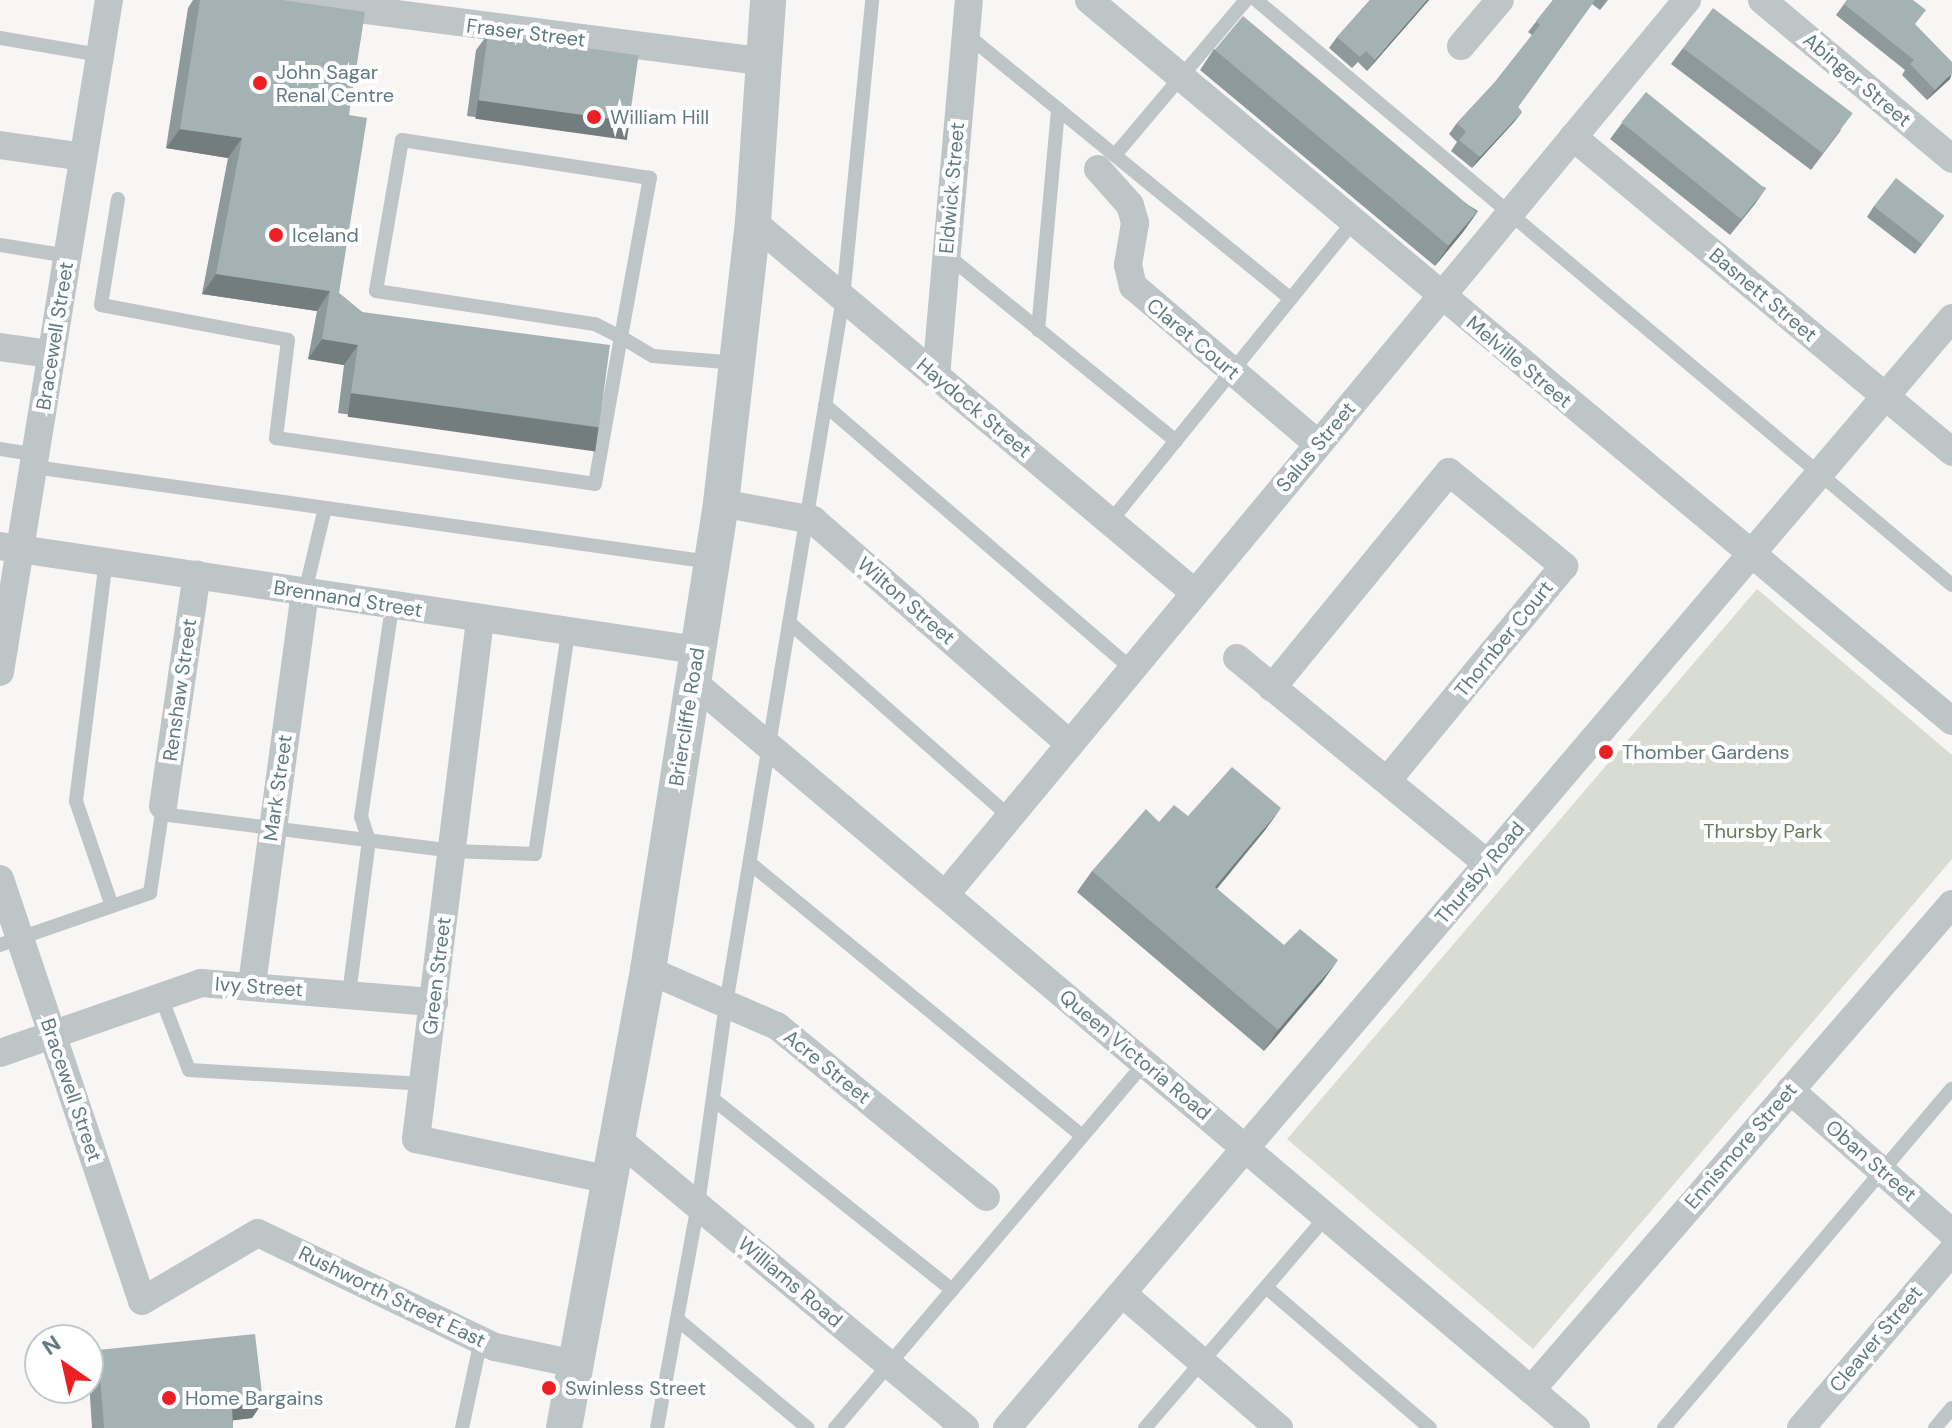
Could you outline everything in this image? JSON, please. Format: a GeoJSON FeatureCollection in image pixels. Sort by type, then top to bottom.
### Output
{"type":"FeatureCollection","features":[{"type":"Feature","properties":{"kind":"street","name":"Bracewell Street"},"geometry":{"type":"LineString","coordinates":[[0,672],[8,546],[35,461],[109,0]]}},
{"type":"Feature","properties":{"kind":"street","name":"Fraser Street"},"geometry":{"type":"LineString","coordinates":[[289,0],[764,62]]}},
{"type":"Feature","properties":{"kind":"street","name":"Briercliffe Road"},"geometry":{"type":"LineString","coordinates":[[569,1427],[606,1179],[648,970],[721,503],[753,222],[768,0]]}},
{"type":"Feature","properties":{"kind":"street","name":"Eldwick Street"},"geometry":{"type":"LineString","coordinates":[[936,376],[969,0]]}},
{"type":"Feature","properties":{"kind":"street","name":"Melville Street"},"geometry":{"type":"LineString","coordinates":[[1089,0],[1440,297],[1952,721]]}},
{"type":"Feature","properties":{"kind":"street"},"geometry":{"type":"LineString","coordinates":[[1461,46],[1500,0]]}},
{"type":"Feature","properties":{"kind":"street","name":"Salus Street"},"geometry":{"type":"LineString","coordinates":[[945,895],[1687,0]]}},
{"type":"Feature","properties":{"kind":"street","name":"Abinger Street"},"geometry":{"type":"LineString","coordinates":[[1762,0],[1952,159]]}},
{"type":"Feature","properties":{"kind":"street","name":"Basnett Street"},"geometry":{"type":"LineString","coordinates":[[1573,137],[1952,452]]}},
{"type":"Feature","properties":{"kind":"street"},"geometry":{"type":"LineString","coordinates":[[0,145],[83,157]]}},
{"type":"Feature","properties":{"kind":"street","name":"Claret Court"},"geometry":{"type":"LineString","coordinates":[[1106,162],[1132,214],[1128,265],[1133,286],[1318,444]]}},
{"type":"Feature","properties":{"kind":"street","name":"Haydock Street"},"geometry":{"type":"LineString","coordinates":[[753,222],[1195,593]]}},
{"type":"Feature","properties":{"kind":"street","name":"Thursby Road"},"geometry":{"type":"LineString","coordinates":[[1007,1428],[1952,318]]}},
{"type":"Feature","properties":{"kind":"street"},"geometry":{"type":"LineString","coordinates":[[0,347],[50,354]]}},
{"type":"Feature","properties":{"kind":"street","name":"Thornber Court"},"geometry":{"type":"LineString","coordinates":[[1272,688],[1449,472],[1564,566],[1387,781]]}},
{"type":"Feature","properties":{"kind":"street","name":"Wilton Street"},"geometry":{"type":"LineString","coordinates":[[721,503],[805,519],[1070,744]]}},
{"type":"Feature","properties":{"kind":"street","name":"Brennand Street"},"geometry":{"type":"LineString","coordinates":[[8,546],[568,632],[695,666]]}},
{"type":"Feature","properties":{"kind":"street","name":"Renshaw Street"},"geometry":{"type":"LineString","coordinates":[[162,810],[197,574]]}},
{"type":"Feature","properties":{"kind":"street","name":"Mark Street"},"geometry":{"type":"LineString","coordinates":[[252,984],[305,592]]}},
{"type":"Feature","properties":{"kind":"street","name":"Green Street"},"geometry":{"type":"LineString","coordinates":[[480,620],[416,1139],[606,1179]]}},
{"type":"Feature","properties":{"kind":"street"},"geometry":{"type":"LineString","coordinates":[[1237,658],[1488,864]]}},
{"type":"Feature","properties":{"kind":"street","name":"Queen Victoria Road"},"geometry":{"type":"LineString","coordinates":[[695,666],[772,749],[1576,1428]]}},
{"type":"Feature","properties":{"kind":"street","name":"Bracewell Street"},"geometry":{"type":"LineString","coordinates":[[0,879],[10,942],[53,1034],[142,1301],[258,1233]]}},
{"type":"Feature","properties":{"kind":"street","name":"Ennismore Street"},"geometry":{"type":"LineString","coordinates":[[1531,1390],[1952,904]]}},
{"type":"Feature","properties":{"kind":"street","name":"Acre Street"},"geometry":{"type":"LineString","coordinates":[[648,970],[777,1026],[986,1197]]}},
{"type":"Feature","properties":{"kind":"street","name":"Ivy Street"},"geometry":{"type":"LineString","coordinates":[[0,1053],[201,983],[252,984],[434,1002]]}},
{"type":"Feature","properties":{"kind":"street","name":"Oban Street"},"geometry":{"type":"LineString","coordinates":[[1790,1090],[1952,1233]]}},
{"type":"Feature","properties":{"kind":"street","name":"Williams Road"},"geometry":{"type":"LineString","coordinates":[[615,1137],[965,1428]]}},
{"type":"Feature","properties":{"kind":"street","name":"Rushworth Street East"},"geometry":{"type":"LineString","coordinates":[[258,1233],[481,1340],[576,1364]]}},
{"type":"Feature","properties":{"kind":"street","name":"Cleaver Street"},"geometry":{"type":"LineString","coordinates":[[1801,1428],[1952,1251]]}},
{"type":"Feature","properties":{"kind":"street"},"geometry":{"type":"LineString","coordinates":[[1123,1294],[1279,1428]]}},
{"type":"Feature","properties":{"kind":"lane"},"geometry":{"type":"LineString","coordinates":[[657,1428],[698,1205],[726,1004],[772,749],[805,519],[843,298],[872,0]]}},
{"type":"Feature","properties":{"kind":"lane"},"geometry":{"type":"LineString","coordinates":[[1106,162],[1246,0]]}},
{"type":"Feature","properties":{"kind":"lane"},"geometry":{"type":"LineString","coordinates":[[1256,0],[1952,585]]}},
{"type":"Feature","properties":{"kind":"lane"},"geometry":{"type":"LineString","coordinates":[[966,34],[1058,109],[1106,162],[1291,299]]}},
{"type":"Feature","properties":{"kind":"lane"},"geometry":{"type":"LineString","coordinates":[[0,38],[99,55]]}},
{"type":"Feature","properties":{"kind":"lane"},"geometry":{"type":"LineString","coordinates":[[1038,330],[1058,109]]}},
{"type":"Feature","properties":{"kind":"lane"},"geometry":{"type":"LineString","coordinates":[[118,199],[101,305],[288,340],[276,438],[595,484],[621,337],[650,178],[402,140],[376,291],[595,324],[621,337],[653,356],[737,363]]}},
{"type":"Feature","properties":{"kind":"lane"},"geometry":{"type":"LineString","coordinates":[[1110,522],[1352,223]]}},
{"type":"Feature","properties":{"kind":"lane"},"geometry":{"type":"LineString","coordinates":[[0,245],[68,256]]}},
{"type":"Feature","properties":{"kind":"lane"},"geometry":{"type":"LineString","coordinates":[[947,255],[1176,441]]}},
{"type":"Feature","properties":{"kind":"lane"},"geometry":{"type":"LineString","coordinates":[[825,405],[1132,669]]}},
{"type":"Feature","properties":{"kind":"lane"},"geometry":{"type":"LineString","coordinates":[[0,449],[35,461],[325,508],[711,563]]}},
{"type":"Feature","properties":{"kind":"lane"},"geometry":{"type":"LineString","coordinates":[[305,592],[325,508]]}},
{"type":"Feature","properties":{"kind":"lane"},"geometry":{"type":"LineString","coordinates":[[106,560],[76,801],[112,906]]}},
{"type":"Feature","properties":{"kind":"lane"},"geometry":{"type":"LineString","coordinates":[[349,994],[369,841],[361,817],[392,606]]}},
{"type":"Feature","properties":{"kind":"lane"},"geometry":{"type":"LineString","coordinates":[[791,624],[1010,817]]}},
{"type":"Feature","properties":{"kind":"lane"},"geometry":{"type":"LineString","coordinates":[[10,942],[150,893],[162,810],[273,829],[452,851],[535,854],[568,632]]}},
{"type":"Feature","properties":{"kind":"lane"},"geometry":{"type":"LineString","coordinates":[[751,864],[1082,1136]]}},
{"type":"Feature","properties":{"kind":"lane"},"geometry":{"type":"LineString","coordinates":[[161,997],[189,1070],[423,1084]]}},
{"type":"Feature","properties":{"kind":"lane"},"geometry":{"type":"LineString","coordinates":[[835,1428],[1144,1063]]}},
{"type":"Feature","properties":{"kind":"lane"},"geometry":{"type":"LineString","coordinates":[[1664,1428],[1952,1089]]}},
{"type":"Feature","properties":{"kind":"lane"},"geometry":{"type":"LineString","coordinates":[[713,1099],[952,1290]]}},
{"type":"Feature","properties":{"kind":"lane"},"geometry":{"type":"LineString","coordinates":[[1145,1428],[1326,1217]]}},
{"type":"Feature","properties":{"kind":"lane"},"geometry":{"type":"LineString","coordinates":[[1266,1287],[1430,1428]]}},
{"type":"Feature","properties":{"kind":"lane"},"geometry":{"type":"LineString","coordinates":[[677,1319],[808,1428]]}},
{"type":"Feature","properties":{"kind":"lane"},"geometry":{"type":"LineString","coordinates":[[462,1428],[481,1340]]}},
{"type":"Feature","properties":{"kind":"lane"},"geometry":{"type":"LineString","coordinates":[[1935,1428],[1952,1408]]}},
{"type":"Feature","properties":{"kind":"green space","name":"Thursby Park"},"geometry":{"type":"Polygon","coordinates":[[[1757,589],[1952,755],[1952,859],[1533,1349],[1287,1139],[1757,589]]]}},
{"type":"Feature","properties":{"kind":"building"},"geometry":{"type":"Polygon","coordinates":[[[200,0],[282,0],[365,12],[349,115],[367,118],[339,293],[362,312],[610,345],[599,427],[351,393],[358,345],[322,339],[330,291],[216,274],[242,138],[180,129],[200,0]]]}},
{"type":"Feature","properties":{"kind":"building"},"geometry":{"type":"Polygon","coordinates":[[[1370,0],[1427,0],[1375,60],[1366,51],[1360,57],[1337,37],[1370,0]]]}},
{"type":"Feature","properties":{"kind":"building"},"geometry":{"type":"Polygon","coordinates":[[[1553,0],[1595,0],[1518,107],[1522,112],[1480,157],[1459,140],[1466,132],[1457,123],[1495,82],[1540,25],[1536,21],[1553,0]]]}},
{"type":"Feature","properties":{"kind":"building"},"geometry":{"type":"Polygon","coordinates":[[[1847,0],[1913,0],[1926,10],[1915,24],[1952,62],[1952,73],[1935,90],[1910,64],[1914,60],[1844,4],[1847,0]]]}},
{"type":"Feature","properties":{"kind":"building"},"geometry":{"type":"Polygon","coordinates":[[[1713,8],[1853,113],[1823,153],[1683,48],[1713,8]]]}},
{"type":"Feature","properties":{"kind":"building"},"geometry":{"type":"Polygon","coordinates":[[[1243,16],[1477,212],[1448,246],[1215,50],[1243,16]]]}},
{"type":"Feature","properties":{"kind":"building"},"geometry":{"type":"Polygon","coordinates":[[[488,34],[639,55],[629,122],[479,100],[488,34]]]}},
{"type":"Feature","properties":{"kind":"building"},"geometry":{"type":"Polygon","coordinates":[[[1646,92],[1766,189],[1741,219],[1621,122],[1646,92]]]}},
{"type":"Feature","properties":{"kind":"building"},"geometry":{"type":"Polygon","coordinates":[[[1896,178],[1944,216],[1922,244],[1874,206],[1896,178]]]}},
{"type":"Feature","properties":{"kind":"building"},"geometry":{"type":"Polygon","coordinates":[[[1232,767],[1281,808],[1215,887],[1284,945],[1300,929],[1338,960],[1278,1030],[1092,871],[1146,809],[1159,822],[1174,805],[1188,816],[1232,767]]]}},
{"type":"Feature","properties":{"kind":"building","name":"Home Bargains"},"geometry":{"type":"Polygon","coordinates":[[[255,1334],[263,1402],[232,1405],[233,1428],[104,1428],[104,1349],[255,1334]]]}},
{"type":"Feature","properties":{"kind":"place","name":"John Sagar Renal Centre"},"geometry":{"type":"Point","coordinates":[260,83]}},
{"type":"Feature","properties":{"kind":"place","name":"William Hill"},"geometry":{"type":"Point","coordinates":[594,117]}},
{"type":"Feature","properties":{"kind":"place","name":"Iceland"},"geometry":{"type":"Point","coordinates":[276,235]}},
{"type":"Feature","properties":{"kind":"place","name":"Thomber Gardens"},"geometry":{"type":"Point","coordinates":[1606,752]}},
{"type":"Feature","properties":{"kind":"place","name":"Swinless Street"},"geometry":{"type":"Point","coordinates":[549,1388]}},
{"type":"Feature","properties":{"kind":"place","name":"Home Bargains"},"geometry":{"type":"Point","coordinates":[169,1398]}}]}
